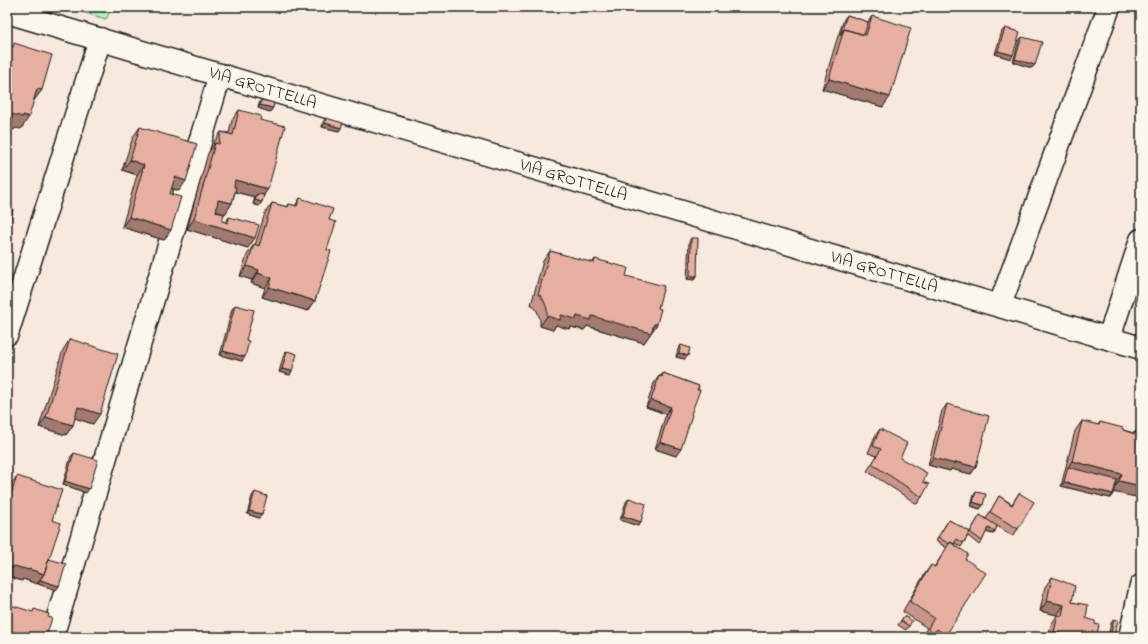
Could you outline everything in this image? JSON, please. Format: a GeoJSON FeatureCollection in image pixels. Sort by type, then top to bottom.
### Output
{"type":"FeatureCollection","features":[{"type":"Feature","properties":{"kind":"street"},"geometry":{"type":"LineString","coordinates":[[1000,305],[1109,7]]}},
{"type":"Feature","properties":{"kind":"street","name":"VIA GROTTELLA"},"geometry":{"type":"LineString","coordinates":[[7,12],[1141,348]]}},
{"type":"Feature","properties":{"kind":"street"},"geometry":{"type":"LineString","coordinates":[[7,334],[100,39]]}},
{"type":"Feature","properties":{"kind":"street"},"geometry":{"type":"LineString","coordinates":[[52,637],[220,75]]}},
{"type":"Feature","properties":{"kind":"street"},"geometry":{"type":"LineString","coordinates":[[1109,338],[1141,240]]}},
{"type":"Feature","properties":{"kind":"street"},"geometry":{"type":"LineString","coordinates":[[1130,637],[1141,586]]}},
{"type":"Feature","properties":{"kind":"green space"},"geometry":{"type":"Polygon","coordinates":[[[64,7],[113,7],[106,19],[64,7]]]}},
{"type":"Feature","properties":{"kind":"building"},"geometry":{"type":"Polygon","coordinates":[[[847,15],[868,22],[864,35],[844,29],[840,35],[847,15]]]}},
{"type":"Feature","properties":{"kind":"building"},"geometry":{"type":"Polygon","coordinates":[[[872,16],[911,28],[890,97],[829,79],[844,29],[866,35],[872,16]]]}},
{"type":"Feature","properties":{"kind":"building"},"geometry":{"type":"Polygon","coordinates":[[[1005,28],[1020,32],[1013,55],[998,51],[1005,28]]]}},
{"type":"Feature","properties":{"kind":"building"},"geometry":{"type":"Polygon","coordinates":[[[1022,37],[1042,42],[1035,65],[1015,59],[1022,37]]]}},
{"type":"Feature","properties":{"kind":"building"},"geometry":{"type":"Polygon","coordinates":[[[14,43],[52,55],[42,90],[37,89],[29,117],[7,113],[7,45],[13,47],[14,43]]]}},
{"type":"Feature","properties":{"kind":"building"},"geometry":{"type":"Polygon","coordinates":[[[261,100],[274,103],[273,108],[260,105],[261,100]]]}},
{"type":"Feature","properties":{"kind":"building"},"geometry":{"type":"Polygon","coordinates":[[[239,110],[261,116],[260,120],[285,126],[268,189],[235,180],[234,187],[236,187],[232,203],[218,200],[216,212],[224,214],[222,221],[228,223],[229,217],[259,225],[255,238],[194,219],[215,143],[219,144],[221,132],[233,135],[239,110]]]}},
{"type":"Feature","properties":{"kind":"building"},"geometry":{"type":"Polygon","coordinates":[[[326,118],[343,123],[341,128],[325,123],[326,118]]]}},
{"type":"Feature","properties":{"kind":"building"},"geometry":{"type":"Polygon","coordinates":[[[140,127],[197,144],[186,181],[175,177],[170,194],[181,197],[171,230],[129,217],[144,165],[130,160],[140,127]]]}},
{"type":"Feature","properties":{"kind":"building"},"geometry":{"type":"Polygon","coordinates":[[[257,194],[264,195],[262,202],[255,200],[257,194]]]}},
{"type":"Feature","properties":{"kind":"building"},"geometry":{"type":"Polygon","coordinates":[[[300,198],[333,209],[329,220],[336,222],[327,250],[331,251],[315,301],[269,287],[272,278],[258,273],[259,270],[247,266],[254,244],[259,246],[272,203],[288,207],[289,204],[297,206],[300,198]]]}},
{"type":"Feature","properties":{"kind":"building"},"geometry":{"type":"Polygon","coordinates":[[[7,205],[8,208],[13,209],[7,236],[7,205]]]}},
{"type":"Feature","properties":{"kind":"building"},"geometry":{"type":"Polygon","coordinates":[[[691,238],[698,238],[697,276],[690,276],[691,238]]]}},
{"type":"Feature","properties":{"kind":"building"},"geometry":{"type":"Polygon","coordinates":[[[550,251],[594,263],[595,259],[628,268],[626,276],[664,286],[658,308],[661,309],[657,324],[654,324],[651,333],[592,316],[591,320],[577,316],[576,319],[561,315],[560,320],[547,316],[547,309],[544,301],[540,295],[538,295],[550,251]]]}},
{"type":"Feature","properties":{"kind":"building"},"geometry":{"type":"Polygon","coordinates":[[[235,305],[254,310],[246,340],[249,341],[245,357],[223,351],[235,305]]]}},
{"type":"Feature","properties":{"kind":"building"},"geometry":{"type":"Polygon","coordinates":[[[70,339],[118,354],[100,414],[78,407],[73,425],[46,417],[70,339]]]}},
{"type":"Feature","properties":{"kind":"building"},"geometry":{"type":"Polygon","coordinates":[[[681,345],[690,348],[688,356],[679,353],[681,345]]]}},
{"type":"Feature","properties":{"kind":"building"},"geometry":{"type":"Polygon","coordinates":[[[287,351],[297,354],[292,371],[282,369],[287,351]]]}},
{"type":"Feature","properties":{"kind":"building"},"geometry":{"type":"Polygon","coordinates":[[[663,373],[699,386],[697,390],[700,390],[691,414],[692,415],[681,449],[660,442],[671,407],[651,400],[659,376],[662,377],[663,373]]]}},
{"type":"Feature","properties":{"kind":"building"},"geometry":{"type":"Polygon","coordinates":[[[947,404],[989,416],[976,467],[956,462],[955,464],[933,458],[947,404]]]}},
{"type":"Feature","properties":{"kind":"building"},"geometry":{"type":"Polygon","coordinates":[[[1082,421],[1099,425],[1100,422],[1123,428],[1123,430],[1135,434],[1136,431],[1141,432],[1141,486],[1119,481],[1122,474],[1072,461],[1082,421]]]}},
{"type":"Feature","properties":{"kind":"building"},"geometry":{"type":"Polygon","coordinates":[[[880,429],[907,443],[900,458],[927,473],[923,482],[929,484],[922,497],[872,464],[881,449],[873,446],[880,429]]]}},
{"type":"Feature","properties":{"kind":"building"},"geometry":{"type":"Polygon","coordinates":[[[74,453],[98,460],[89,489],[65,481],[74,453]]]}},
{"type":"Feature","properties":{"kind":"building"},"geometry":{"type":"Polygon","coordinates":[[[1068,467],[1117,480],[1113,494],[1064,482],[1068,467]]]}},
{"type":"Feature","properties":{"kind":"building"},"geometry":{"type":"Polygon","coordinates":[[[17,476],[62,490],[52,520],[61,523],[44,574],[29,569],[7,566],[7,507],[17,476]]]}},
{"type":"Feature","properties":{"kind":"building"},"geometry":{"type":"Polygon","coordinates":[[[255,492],[267,496],[262,514],[249,511],[255,492]]]}},
{"type":"Feature","properties":{"kind":"building"},"geometry":{"type":"Polygon","coordinates":[[[976,492],[986,494],[983,505],[973,502],[976,492]]]}},
{"type":"Feature","properties":{"kind":"building"},"geometry":{"type":"Polygon","coordinates":[[[1019,493],[1034,502],[1018,529],[990,512],[999,496],[1012,505],[1019,493]]]}},
{"type":"Feature","properties":{"kind":"building"},"geometry":{"type":"Polygon","coordinates":[[[629,498],[646,504],[641,522],[623,516],[629,498]]]}},
{"type":"Feature","properties":{"kind":"building"},"geometry":{"type":"Polygon","coordinates":[[[980,515],[997,526],[995,531],[988,528],[982,541],[970,532],[980,515]]]}},
{"type":"Feature","properties":{"kind":"building"},"geometry":{"type":"Polygon","coordinates":[[[949,520],[970,532],[963,543],[957,539],[954,544],[951,542],[949,544],[938,537],[949,520]]]}},
{"type":"Feature","properties":{"kind":"building"},"geometry":{"type":"Polygon","coordinates":[[[950,542],[968,554],[965,559],[986,573],[948,632],[944,634],[937,629],[935,632],[931,633],[928,628],[934,618],[910,602],[931,565],[935,567],[950,542]]]}},
{"type":"Feature","properties":{"kind":"building"},"geometry":{"type":"Polygon","coordinates":[[[49,559],[66,564],[59,586],[40,580],[44,574],[49,559]]]}},
{"type":"Feature","properties":{"kind":"building"},"geometry":{"type":"Polygon","coordinates":[[[1052,577],[1075,586],[1072,602],[1088,605],[1086,618],[1095,621],[1095,624],[1099,625],[1097,634],[1093,633],[1092,637],[1061,637],[1062,634],[1054,632],[1058,615],[1062,616],[1064,605],[1047,601],[1052,577]]]}},
{"type":"Feature","properties":{"kind":"building"},"geometry":{"type":"Polygon","coordinates":[[[7,604],[33,612],[34,609],[49,614],[48,617],[52,618],[46,637],[7,637],[7,604]]]}},
{"type":"Feature","properties":{"kind":"building"},"geometry":{"type":"Polygon","coordinates":[[[904,616],[912,621],[909,626],[901,621],[904,616]]]}},
{"type":"Feature","properties":{"kind":"building"},"geometry":{"type":"Polygon","coordinates":[[[1114,619],[1118,620],[1114,637],[1110,637],[1114,619]]]}}]}
